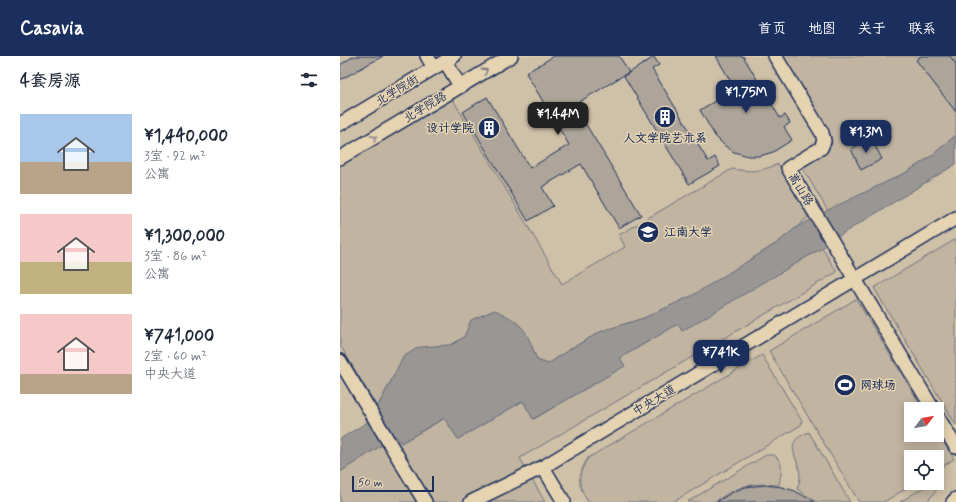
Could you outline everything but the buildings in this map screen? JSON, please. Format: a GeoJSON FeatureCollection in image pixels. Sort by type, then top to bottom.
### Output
{"type":"FeatureCollection","features":[{"type":"Feature","properties":{"kind":"street"},"geometry":{"type":"LineString","coordinates":[[427,56],[445,62],[460,86]]}},
{"type":"Feature","properties":{"kind":"street","name":"北学院路"},"geometry":{"type":"LineString","coordinates":[[340,158],[511,56]]}},
{"type":"Feature","properties":{"kind":"street","name":"嵩山路"},"geometry":{"type":"LineString","coordinates":[[775,56],[822,133],[824,141],[821,148],[788,168],[854,280]]}},
{"type":"Feature","properties":{"kind":"street","name":"北学院街"},"geometry":{"type":"LineString","coordinates":[[340,124],[445,62]]}},
{"type":"Feature","properties":{"kind":"street","name":"中央大道"},"geometry":{"type":"LineString","coordinates":[[471,502],[543,467],[956,218]]}},
{"type":"Feature","properties":{"kind":"street"},"geometry":{"type":"LineString","coordinates":[[854,280],[929,402]]}},
{"type":"Feature","properties":{"kind":"street"},"geometry":{"type":"LineString","coordinates":[[340,361],[425,502]]}},
{"type":"Feature","properties":{"kind":"street"},"geometry":{"type":"LineString","coordinates":[[944,427],[956,447]]}},
{"type":"Feature","properties":{"kind":"street"},"geometry":{"type":"LineString","coordinates":[[543,467],[564,502]]}},
{"type":"Feature","properties":{"kind":"street"},"geometry":{"type":"LineString","coordinates":[[953,502],[956,499]]}},
{"type":"Feature","properties":{"kind":"shaded area","name":"江南大学"},"geometry":{"type":"Polygon","coordinates":[[[340,56],[956,56],[956,502],[340,502],[340,56]]]}},
{"type":"Feature","properties":{"kind":"shaded area"},"geometry":{"type":"Polygon","coordinates":[[[782,56],[956,56],[956,135],[930,157],[907,172],[828,211],[802,167],[828,150],[832,144],[831,136],[782,56]]]}},
{"type":"Feature","properties":{"kind":"shaded area"},"geometry":{"type":"Polygon","coordinates":[[[452,98],[562,284],[625,247],[619,235],[732,169],[755,171],[766,169],[778,164],[808,217],[777,243],[693,296],[644,318],[602,331],[570,349],[548,364],[537,360],[530,342],[495,310],[472,320],[464,337],[451,345],[434,346],[404,357],[377,407],[340,345],[340,165],[452,98]]]}},
{"type":"Feature","properties":{"kind":"shaded area"},"geometry":{"type":"Polygon","coordinates":[[[956,135],[956,164],[842,234],[822,248],[682,331],[678,324],[620,358],[625,366],[533,419],[523,401],[458,439],[444,418],[401,443],[396,436],[340,472],[340,439],[366,423],[381,401],[403,357],[419,347],[451,345],[464,337],[471,320],[495,310],[519,324],[527,335],[537,360],[548,364],[570,349],[602,331],[644,318],[693,295],[777,243],[797,227],[830,209],[907,172],[930,157],[956,135]]]}},
{"type":"Feature","properties":{"kind":"shaded area"},"geometry":{"type":"Polygon","coordinates":[[[956,239],[956,425],[944,405],[944,402],[942,402],[874,288],[956,239]]]}},
{"type":"Feature","properties":{"kind":"shaded area"},"geometry":{"type":"Polygon","coordinates":[[[822,248],[837,272],[520,458],[545,502],[340,502],[340,472],[396,436],[401,443],[445,418],[458,439],[523,401],[534,419],[624,366],[620,358],[678,324],[682,330],[822,248]]]}},
{"type":"Feature","properties":{"kind":"shaded area","name":"网球场"},"geometry":{"type":"Polygon","coordinates":[[[856,299],[919,402],[904,402],[904,442],[943,442],[954,459],[944,465],[944,450],[904,450],[904,490],[884,502],[859,502],[769,351],[856,299]]]}},
{"type":"Feature","properties":{"kind":"shaded area"},"geometry":{"type":"Polygon","coordinates":[[[762,355],[802,421],[801,425],[673,502],[588,502],[580,485],[580,475],[588,458],[762,355]]]}},
{"type":"Feature","properties":{"kind":"shaded area"},"geometry":{"type":"Polygon","coordinates":[[[809,432],[850,502],[817,502],[797,489],[800,477],[793,446],[795,441],[800,436],[809,432]]]}},
{"type":"Feature","properties":{"kind":"shaded area"},"geometry":{"type":"Polygon","coordinates":[[[766,455],[774,455],[780,462],[781,472],[779,485],[759,484],[745,486],[732,491],[714,502],[687,502],[766,455]]]}},
{"type":"Feature","properties":{"kind":"shaded area"},"geometry":{"type":"Polygon","coordinates":[[[920,490],[937,490],[927,502],[900,502],[920,490]]]}},
{"type":"Feature","properties":{"kind":"place","name":"人文学院艺术系"},"geometry":{"type":"Point","coordinates":[665,117]}},
{"type":"Feature","properties":{"kind":"place","name":"设计学院"},"geometry":{"type":"Point","coordinates":[489,128]}},
{"type":"Feature","properties":{"kind":"place","name":"江南大学"},"geometry":{"type":"Point","coordinates":[648,232]}},
{"type":"Feature","properties":{"kind":"place","name":"网球场"},"geometry":{"type":"Point","coordinates":[845,385]}}]}
